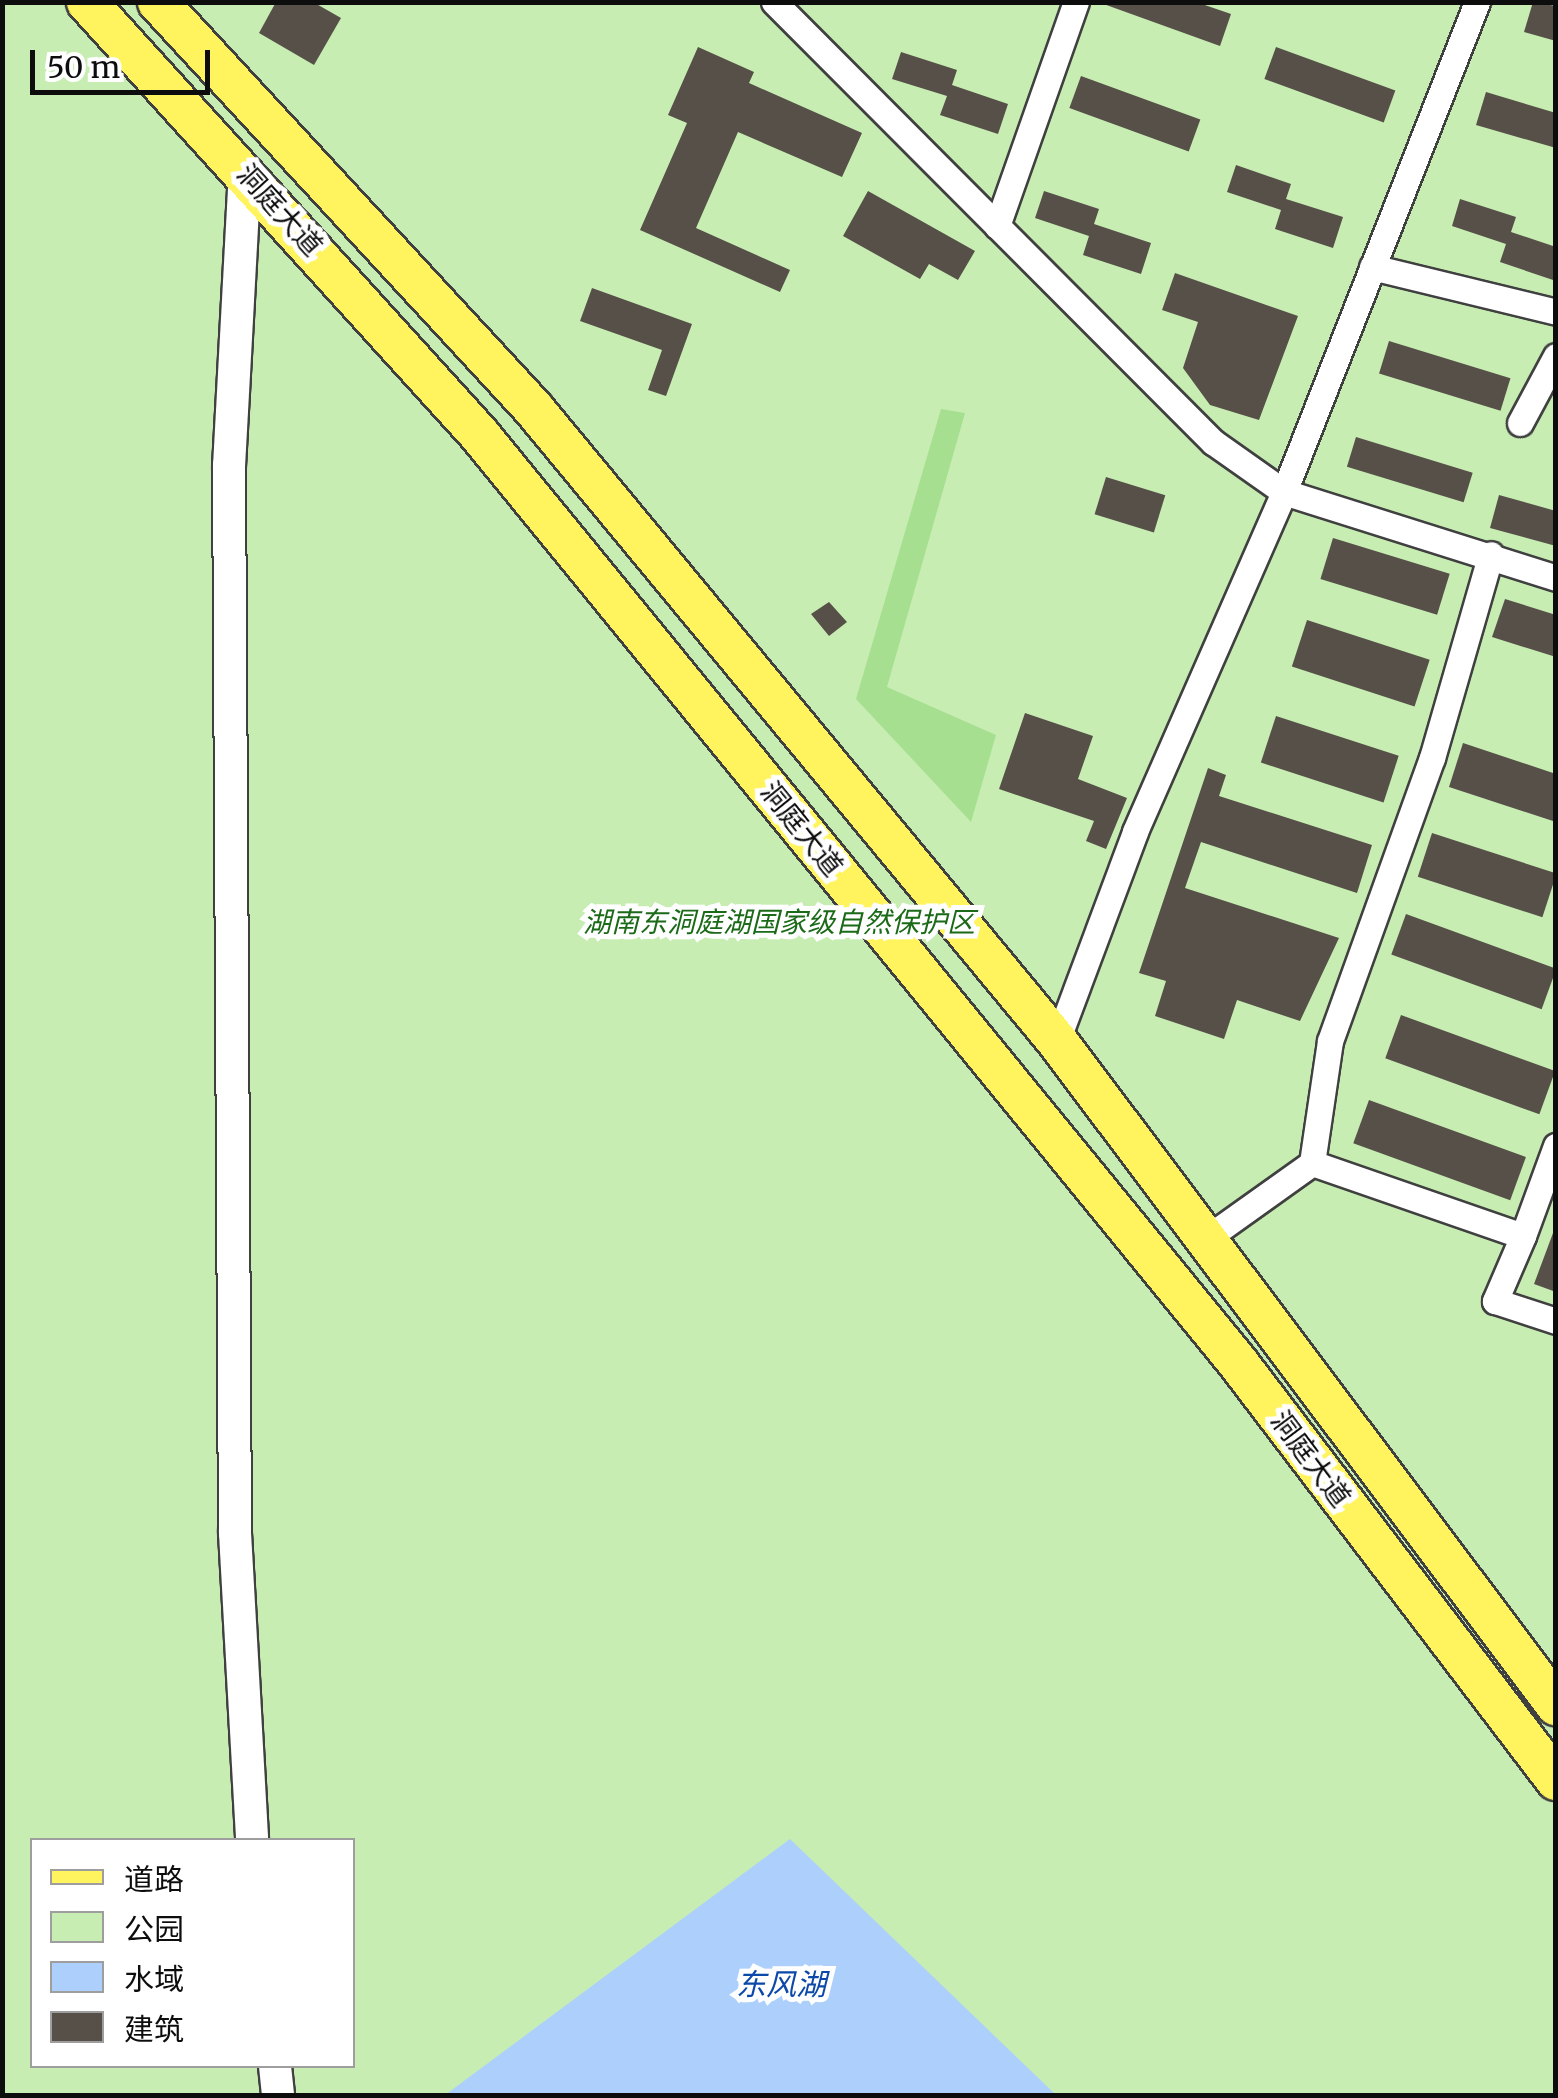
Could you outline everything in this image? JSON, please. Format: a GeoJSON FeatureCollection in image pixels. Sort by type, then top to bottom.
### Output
{"type":"FeatureCollection","features":[{"type":"Feature","properties":{"kind":"main road","name":"洞庭大道"},"geometry":{"type":"LineString","coordinates":[[87,2],[245,170],[479,434],[1227,1349],[1556,1780]]}},
{"type":"Feature","properties":{"kind":"main road","name":"洞庭大道"},"geometry":{"type":"LineString","coordinates":[[158,2],[533,408],[1057,1041],[1200,1242],[1556,1705]]}},
{"type":"Feature","properties":{"kind":"street"},"geometry":{"type":"LineString","coordinates":[[774,2],[1213,442],[1284,492],[1491,554],[1556,578]]}},
{"type":"Feature","properties":{"kind":"street"},"geometry":{"type":"LineString","coordinates":[[997,226],[1076,2]]}},
{"type":"Feature","properties":{"kind":"street"},"geometry":{"type":"LineString","coordinates":[[1057,1041],[1135,832],[1284,492],[1477,2]]}},
{"type":"Feature","properties":{"kind":"street"},"geometry":{"type":"LineString","coordinates":[[245,170],[229,484],[235,1533],[252,1838]]}},
{"type":"Feature","properties":{"kind":"street"},"geometry":{"type":"LineString","coordinates":[[1372,266],[1556,312]]}},
{"type":"Feature","properties":{"kind":"street"},"geometry":{"type":"LineString","coordinates":[[1520,423],[1556,356]]}},
{"type":"Feature","properties":{"kind":"street"},"geometry":{"type":"LineString","coordinates":[[1200,1242],[1312,1163],[1330,1041],[1432,758],[1491,554]]}},
{"type":"Feature","properties":{"kind":"street"},"geometry":{"type":"LineString","coordinates":[[1556,1146],[1496,1301],[1556,1321]]}},
{"type":"Feature","properties":{"kind":"street"},"geometry":{"type":"LineString","coordinates":[[1312,1163],[1523,1236]]}},
{"type":"Feature","properties":{"kind":"street"},"geometry":{"type":"LineString","coordinates":[[275,2068],[278,2096]]}},
{"type":"Feature","properties":{"kind":"green space","name":"湖南东洞庭湖国家级自然保护区"},"geometry":{"type":"Polygon","coordinates":[[[3,3],[1555,3],[1555,2095],[3,2096],[3,3]]]}},
{"type":"Feature","properties":{"kind":"green space"},"geometry":{"type":"Polygon","coordinates":[[[941,409],[965,413],[887,687],[996,735],[971,822],[856,699],[941,409]]]}},
{"type":"Feature","properties":{"kind":"water","name":"东风湖"},"geometry":{"type":"Polygon","coordinates":[[[790,1839],[1056,2095],[445,2095],[790,1839]]]}},
{"type":"Feature","properties":{"kind":"building"},"geometry":{"type":"Polygon","coordinates":[[[276,2],[313,2],[341,18],[314,65],[259,33],[276,2]]]}},
{"type":"Feature","properties":{"kind":"building"},"geometry":{"type":"Polygon","coordinates":[[[1098,2],[1196,2],[1231,14],[1220,46],[1098,2]]]}},
{"type":"Feature","properties":{"kind":"building"},"geometry":{"type":"Polygon","coordinates":[[[1533,2],[1556,6],[1556,41],[1524,32],[1533,2]]]}},
{"type":"Feature","properties":{"kind":"building"},"geometry":{"type":"Polygon","coordinates":[[[698,47],[754,72],[749,83],[862,133],[842,177],[738,132],[696,228],[790,270],[780,292],[640,230],[687,123],[668,115],[698,47]]]}},
{"type":"Feature","properties":{"kind":"building"},"geometry":{"type":"Polygon","coordinates":[[[1276,47],[1395,90],[1384,122],[1264,79],[1276,47]]]}},
{"type":"Feature","properties":{"kind":"building"},"geometry":{"type":"Polygon","coordinates":[[[901,52],[957,70],[952,85],[1008,104],[998,134],[940,115],[947,96],[892,79],[901,52]]]}},
{"type":"Feature","properties":{"kind":"building"},"geometry":{"type":"Polygon","coordinates":[[[1081,76],[1200,119],[1189,151],[1069,108],[1081,76]]]}},
{"type":"Feature","properties":{"kind":"building"},"geometry":{"type":"Polygon","coordinates":[[[1486,92],[1556,113],[1556,148],[1476,125],[1486,92]]]}},
{"type":"Feature","properties":{"kind":"building"},"geometry":{"type":"Polygon","coordinates":[[[1236,165],[1291,184],[1286,199],[1343,217],[1333,248],[1275,229],[1281,210],[1227,192],[1236,165]]]}},
{"type":"Feature","properties":{"kind":"building"},"geometry":{"type":"Polygon","coordinates":[[[868,191],[975,251],[958,280],[929,264],[920,279],[843,236],[868,191]]]}},
{"type":"Feature","properties":{"kind":"building"},"geometry":{"type":"Polygon","coordinates":[[[1044,191],[1099,209],[1094,224],[1151,243],[1141,274],[1083,255],[1089,236],[1035,218],[1044,191]]]}},
{"type":"Feature","properties":{"kind":"building"},"geometry":{"type":"Polygon","coordinates":[[[1460,199],[1516,217],[1511,232],[1556,247],[1556,281],[1500,262],[1506,244],[1452,226],[1460,199]]]}},
{"type":"Feature","properties":{"kind":"building"},"geometry":{"type":"Polygon","coordinates":[[[1175,273],[1298,316],[1259,420],[1210,405],[1183,368],[1198,322],[1162,310],[1175,273]]]}},
{"type":"Feature","properties":{"kind":"building"},"geometry":{"type":"Polygon","coordinates":[[[592,288],[692,324],[666,396],[648,390],[662,350],[580,321],[592,288]]]}},
{"type":"Feature","properties":{"kind":"building"},"geometry":{"type":"Polygon","coordinates":[[[1389,341],[1510,378],[1501,411],[1379,374],[1389,341]]]}},
{"type":"Feature","properties":{"kind":"building"},"geometry":{"type":"Polygon","coordinates":[[[1356,437],[1473,473],[1464,502],[1347,467],[1356,437]]]}},
{"type":"Feature","properties":{"kind":"building"},"geometry":{"type":"Polygon","coordinates":[[[1106,477],[1165,495],[1154,532],[1095,514],[1106,477]]]}},
{"type":"Feature","properties":{"kind":"building"},"geometry":{"type":"Polygon","coordinates":[[[1499,495],[1556,511],[1556,546],[1490,528],[1499,495]]]}},
{"type":"Feature","properties":{"kind":"building"},"geometry":{"type":"Polygon","coordinates":[[[1333,538],[1450,574],[1437,615],[1320,579],[1333,538]]]}},
{"type":"Feature","properties":{"kind":"building"},"geometry":{"type":"Polygon","coordinates":[[[1505,599],[1556,615],[1556,657],[1492,637],[1505,599]]]}},
{"type":"Feature","properties":{"kind":"building"},"geometry":{"type":"Polygon","coordinates":[[[829,602],[847,622],[829,636],[811,614],[829,602]]]}},
{"type":"Feature","properties":{"kind":"building"},"geometry":{"type":"Polygon","coordinates":[[[1307,620],[1430,660],[1415,706],[1292,667],[1307,620]]]}},
{"type":"Feature","properties":{"kind":"building"},"geometry":{"type":"Polygon","coordinates":[[[1025,713],[1093,736],[1078,779],[1127,798],[1106,849],[1086,841],[1094,821],[999,789],[1025,713]]]}},
{"type":"Feature","properties":{"kind":"building"},"geometry":{"type":"Polygon","coordinates":[[[1276,716],[1399,756],[1384,802],[1261,763],[1276,716]]]}},
{"type":"Feature","properties":{"kind":"building"},"geometry":{"type":"Polygon","coordinates":[[[1463,743],[1556,774],[1556,822],[1449,787],[1463,743]]]}},
{"type":"Feature","properties":{"kind":"building"},"geometry":{"type":"Polygon","coordinates":[[[1208,768],[1226,775],[1219,796],[1372,845],[1357,893],[1201,842],[1185,888],[1339,938],[1300,1021],[1237,1000],[1224,1039],[1155,1016],[1166,981],[1139,973],[1208,768]]]}},
{"type":"Feature","properties":{"kind":"building"},"geometry":{"type":"Polygon","coordinates":[[[1432,833],[1556,873],[1542,917],[1418,877],[1432,833]]]}},
{"type":"Feature","properties":{"kind":"building"},"geometry":{"type":"Polygon","coordinates":[[[1406,914],[1556,969],[1542,1009],[1391,954],[1406,914]]]}},
{"type":"Feature","properties":{"kind":"building"},"geometry":{"type":"Polygon","coordinates":[[[1401,1015],[1555,1071],[1539,1114],[1385,1058],[1401,1015]]]}},
{"type":"Feature","properties":{"kind":"building"},"geometry":{"type":"Polygon","coordinates":[[[1369,1100],[1526,1157],[1510,1200],[1353,1143],[1369,1100]]]}},
{"type":"Feature","properties":{"kind":"building"},"geometry":{"type":"Polygon","coordinates":[[[1556,1233],[1556,1292],[1534,1284],[1556,1233]]]}}]}
